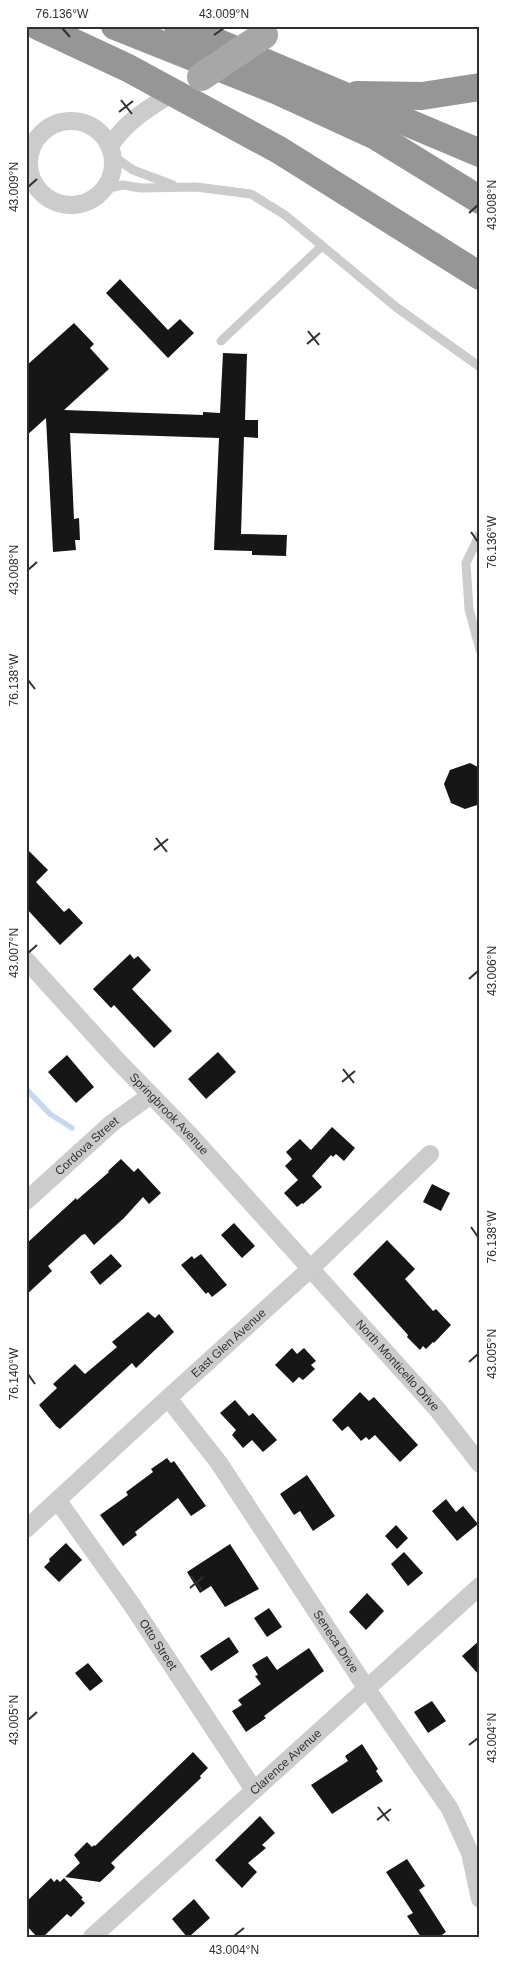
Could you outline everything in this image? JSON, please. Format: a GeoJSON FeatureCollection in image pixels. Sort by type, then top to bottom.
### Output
{"type":"FeatureCollection","features":[{"type":"Feature","properties":{"kind":"highway"},"geometry":{"type":"LineString","coordinates":[[38,26],[128,68],[279,150],[480,276]]}},
{"type":"Feature","properties":{"kind":"highway"},"geometry":{"type":"LineString","coordinates":[[115,26],[278,91],[376,136],[480,200]]}},
{"type":"Feature","properties":{"kind":"highway"},"geometry":{"type":"LineString","coordinates":[[178,26],[480,153]]}},
{"type":"Feature","properties":{"kind":"highway"},"geometry":{"type":"LineString","coordinates":[[331,90],[365,96],[422,96],[480,87]]}},
{"type":"Feature","properties":{"kind":"main road"},"geometry":{"type":"LineString","coordinates":[[201,77],[264,35]]}},
{"type":"Feature","properties":{"kind":"street"},"geometry":{"type":"LineString","coordinates":[[112,151],[95,128],[72,121],[58,123],[45,130],[36,140],[28,158],[33,187],[61,204],[74,205],[87,202],[98,195],[108,184],[113,170],[112,151],[118,133],[135,117],[173,93]]}},
{"type":"Feature","properties":{"kind":"street"},"geometry":{"type":"LineString","coordinates":[[95,128],[135,117]]}},
{"type":"Feature","properties":{"kind":"street","name":"Springbrook Avenue"},"geometry":{"type":"LineString","coordinates":[[26,960],[117,1060],[189,1134],[310,1270]]}},
{"type":"Feature","properties":{"kind":"street","name":"Cordova Street"},"geometry":{"type":"LineString","coordinates":[[26,1201],[112,1124],[151,1095]]}},
{"type":"Feature","properties":{"kind":"street","name":"East Glen Avenue"},"geometry":{"type":"LineString","coordinates":[[27,1529],[310,1270],[430,1154]]}},
{"type":"Feature","properties":{"kind":"street","name":"North Monticello Drive"},"geometry":{"type":"LineString","coordinates":[[310,1270],[437,1409],[480,1464]]}},
{"type":"Feature","properties":{"kind":"street","name":"Seneca Drive"},"geometry":{"type":"LineString","coordinates":[[168,1398],[219,1463],[367,1689],[450,1809],[470,1852],[480,1899]]}},
{"type":"Feature","properties":{"kind":"street","name":"Otto Street"},"geometry":{"type":"LineString","coordinates":[[58,1501],[132,1605],[254,1790]]}},
{"type":"Feature","properties":{"kind":"street","name":"Clarence Avenue"},"geometry":{"type":"LineString","coordinates":[[92,1937],[480,1586]]}},
{"type":"Feature","properties":{"kind":"lane"},"geometry":{"type":"LineString","coordinates":[[112,151],[133,170],[150,178],[183,188]]}},
{"type":"Feature","properties":{"kind":"lane"},"geometry":{"type":"LineString","coordinates":[[104,189],[123,185],[141,188],[196,187],[251,194],[285,215],[396,307],[480,367]]}},
{"type":"Feature","properties":{"kind":"lane"},"geometry":{"type":"LineString","coordinates":[[221,340],[322,246]]}},
{"type":"Feature","properties":{"kind":"lane"},"geometry":{"type":"LineString","coordinates":[[480,534],[466,563],[469,609],[480,650]]}},
{"type":"Feature","properties":{"kind":"building"},"geometry":{"type":"Polygon","coordinates":[[[120,279],[168,330],[180,319],[194,333],[168,358],[106,293],[120,279]]]}},
{"type":"Feature","properties":{"kind":"building"},"geometry":{"type":"Polygon","coordinates":[[[74,323],[94,344],[90,348],[109,369],[64,410],[203,415],[203,412],[220,413],[223,353],[247,354],[245,420],[258,420],[258,438],[244,437],[241,534],[287,535],[286,556],[252,555],[252,551],[214,550],[219,438],[70,433],[74,519],[79,518],[80,540],[75,540],[76,550],[53,552],[46,418],[26,436],[26,366],[74,323]]]}},
{"type":"Feature","properties":{"kind":"building"},"geometry":{"type":"Polygon","coordinates":[[[470,763],[480,768],[480,804],[465,809],[451,803],[444,784],[450,770],[470,763]]]}},
{"type":"Feature","properties":{"kind":"building"},"geometry":{"type":"Polygon","coordinates":[[[26,848],[48,870],[36,882],[64,912],[69,908],[83,923],[60,945],[26,908],[26,848]]]}},
{"type":"Feature","properties":{"kind":"building"},"geometry":{"type":"Polygon","coordinates":[[[130,954],[134,959],[138,956],[151,970],[132,989],[172,1031],[154,1048],[114,1005],[111,1008],[93,989],[130,954]]]}},
{"type":"Feature","properties":{"kind":"building"},"geometry":{"type":"Polygon","coordinates":[[[218,1052],[236,1072],[206,1099],[188,1079],[218,1052]]]}},
{"type":"Feature","properties":{"kind":"building"},"geometry":{"type":"Polygon","coordinates":[[[67,1055],[94,1087],[76,1103],[48,1072],[67,1055]]]}},
{"type":"Feature","properties":{"kind":"building"},"geometry":{"type":"Polygon","coordinates":[[[332,1127],[355,1148],[344,1161],[336,1154],[333,1157],[331,1155],[312,1176],[322,1187],[297,1207],[284,1193],[298,1180],[285,1166],[292,1159],[286,1152],[300,1139],[311,1150],[332,1127]]]}},
{"type":"Feature","properties":{"kind":"building"},"geometry":{"type":"Polygon","coordinates":[[[121,1159],[134,1172],[138,1168],[161,1193],[149,1204],[143,1197],[124,1218],[94,1245],[85,1234],[82,1235],[48,1266],[52,1271],[26,1295],[26,1244],[76,1198],[77,1200],[109,1172],[121,1159]]]}},
{"type":"Feature","properties":{"kind":"building"},"geometry":{"type":"Polygon","coordinates":[[[432,1184],[450,1193],[441,1211],[423,1202],[432,1184]]]}},
{"type":"Feature","properties":{"kind":"building"},"geometry":{"type":"Polygon","coordinates":[[[234,1223],[255,1246],[242,1258],[221,1235],[234,1223]]]}},
{"type":"Feature","properties":{"kind":"building"},"geometry":{"type":"Polygon","coordinates":[[[387,1240],[415,1269],[405,1279],[433,1311],[436,1309],[451,1325],[426,1349],[423,1346],[420,1350],[407,1337],[408,1335],[353,1274],[387,1240]]]}},
{"type":"Feature","properties":{"kind":"building"},"geometry":{"type":"Polygon","coordinates":[[[111,1254],[122,1266],[100,1285],[90,1272],[111,1254]]]}},
{"type":"Feature","properties":{"kind":"building"},"geometry":{"type":"Polygon","coordinates":[[[201,1254],[227,1285],[212,1297],[208,1292],[206,1294],[181,1265],[192,1256],[194,1259],[201,1254]]]}},
{"type":"Feature","properties":{"kind":"building"},"geometry":{"type":"Polygon","coordinates":[[[148,1312],[155,1318],[159,1314],[174,1332],[136,1368],[132,1363],[60,1429],[56,1426],[39,1405],[57,1388],[53,1384],[75,1364],[85,1374],[117,1347],[112,1342],[148,1312]]]}},
{"type":"Feature","properties":{"kind":"building"},"geometry":{"type":"Polygon","coordinates":[[[292,1348],[297,1354],[304,1348],[316,1361],[311,1365],[315,1369],[303,1380],[299,1377],[293,1383],[275,1365],[292,1348]]]}},
{"type":"Feature","properties":{"kind":"building"},"geometry":{"type":"Polygon","coordinates":[[[360,1392],[369,1401],[374,1397],[418,1445],[400,1462],[375,1435],[369,1440],[366,1437],[361,1441],[348,1426],[342,1431],[332,1420],[360,1392]]]}},
{"type":"Feature","properties":{"kind":"building"},"geometry":{"type":"Polygon","coordinates":[[[235,1400],[249,1416],[253,1413],[277,1440],[263,1452],[252,1440],[243,1448],[232,1435],[236,1430],[220,1413],[235,1400]]]}},
{"type":"Feature","properties":{"kind":"building"},"geometry":{"type":"Polygon","coordinates":[[[167,1458],[171,1463],[174,1461],[206,1506],[191,1516],[178,1498],[135,1532],[137,1535],[123,1546],[100,1515],[128,1495],[126,1492],[153,1472],[151,1469],[167,1458]]]}},
{"type":"Feature","properties":{"kind":"building"},"geometry":{"type":"Polygon","coordinates":[[[307,1475],[335,1516],[313,1531],[300,1511],[294,1515],[280,1494],[307,1475]]]}},
{"type":"Feature","properties":{"kind":"building"},"geometry":{"type":"Polygon","coordinates":[[[446,1499],[456,1512],[463,1506],[478,1524],[457,1541],[432,1511],[446,1499]]]}},
{"type":"Feature","properties":{"kind":"building"},"geometry":{"type":"Polygon","coordinates":[[[396,1525],[408,1538],[397,1549],[385,1536],[396,1525]]]}},
{"type":"Feature","properties":{"kind":"building"},"geometry":{"type":"Polygon","coordinates":[[[66,1543],[82,1560],[59,1582],[44,1567],[50,1561],[49,1559],[66,1543]]]}},
{"type":"Feature","properties":{"kind":"building"},"geometry":{"type":"Polygon","coordinates":[[[230,1544],[259,1589],[225,1607],[211,1586],[200,1593],[187,1572],[230,1544]]]}},
{"type":"Feature","properties":{"kind":"building"},"geometry":{"type":"Polygon","coordinates":[[[404,1552],[423,1573],[408,1586],[391,1564],[404,1552]]]}},
{"type":"Feature","properties":{"kind":"building"},"geometry":{"type":"Polygon","coordinates":[[[367,1593],[384,1611],[366,1630],[349,1612],[367,1593]]]}},
{"type":"Feature","properties":{"kind":"building"},"geometry":{"type":"Polygon","coordinates":[[[269,1608],[282,1627],[267,1637],[254,1618],[269,1608]]]}},
{"type":"Feature","properties":{"kind":"building"},"geometry":{"type":"Polygon","coordinates":[[[229,1637],[239,1652],[211,1671],[200,1656],[229,1637]]]}},
{"type":"Feature","properties":{"kind":"building"},"geometry":{"type":"Polygon","coordinates":[[[480,1640],[480,1676],[462,1656],[480,1640]]]}},
{"type":"Feature","properties":{"kind":"building"},"geometry":{"type":"Polygon","coordinates":[[[309,1648],[324,1671],[264,1716],[266,1718],[246,1732],[232,1711],[242,1705],[238,1700],[261,1684],[255,1676],[258,1675],[252,1665],[267,1656],[277,1670],[309,1648]]]}},
{"type":"Feature","properties":{"kind":"building"},"geometry":{"type":"Polygon","coordinates":[[[88,1663],[103,1681],[90,1691],[75,1673],[88,1663]]]}},
{"type":"Feature","properties":{"kind":"building"},"geometry":{"type":"Polygon","coordinates":[[[432,1701],[446,1721],[428,1733],[414,1712],[432,1701]]]}},
{"type":"Feature","properties":{"kind":"building"},"geometry":{"type":"Polygon","coordinates":[[[362,1744],[378,1769],[376,1771],[383,1781],[332,1814],[311,1785],[348,1761],[345,1756],[362,1744]]]}},
{"type":"Feature","properties":{"kind":"building"},"geometry":{"type":"Polygon","coordinates":[[[193,1752],[208,1768],[200,1776],[201,1778],[111,1863],[115,1867],[114,1869],[100,1882],[65,1877],[80,1863],[74,1855],[87,1842],[92,1847],[95,1846],[193,1752]]]}},
{"type":"Feature","properties":{"kind":"building"},"geometry":{"type":"Polygon","coordinates":[[[260,1816],[275,1833],[262,1845],[266,1848],[248,1863],[257,1872],[242,1888],[215,1860],[260,1816]]]}},
{"type":"Feature","properties":{"kind":"building"},"geometry":{"type":"Polygon","coordinates":[[[407,1859],[425,1886],[419,1890],[446,1932],[439,1937],[421,1937],[407,1916],[413,1913],[386,1872],[407,1859]]]}},
{"type":"Feature","properties":{"kind":"building"},"geometry":{"type":"Polygon","coordinates":[[[51,1878],[54,1882],[57,1879],[60,1882],[64,1878],[83,1898],[81,1899],[85,1903],[71,1917],[67,1914],[43,1937],[37,1937],[26,1925],[26,1902],[51,1878]]]}},
{"type":"Feature","properties":{"kind":"building"},"geometry":{"type":"Polygon","coordinates":[[[194,1899],[210,1918],[187,1937],[172,1919],[194,1899]]]}},
{"type":"Feature","properties":{"kind":"waterway"},"geometry":{"type":"LineString","coordinates":[[26,1089],[50,1114],[72,1128]]}}]}
